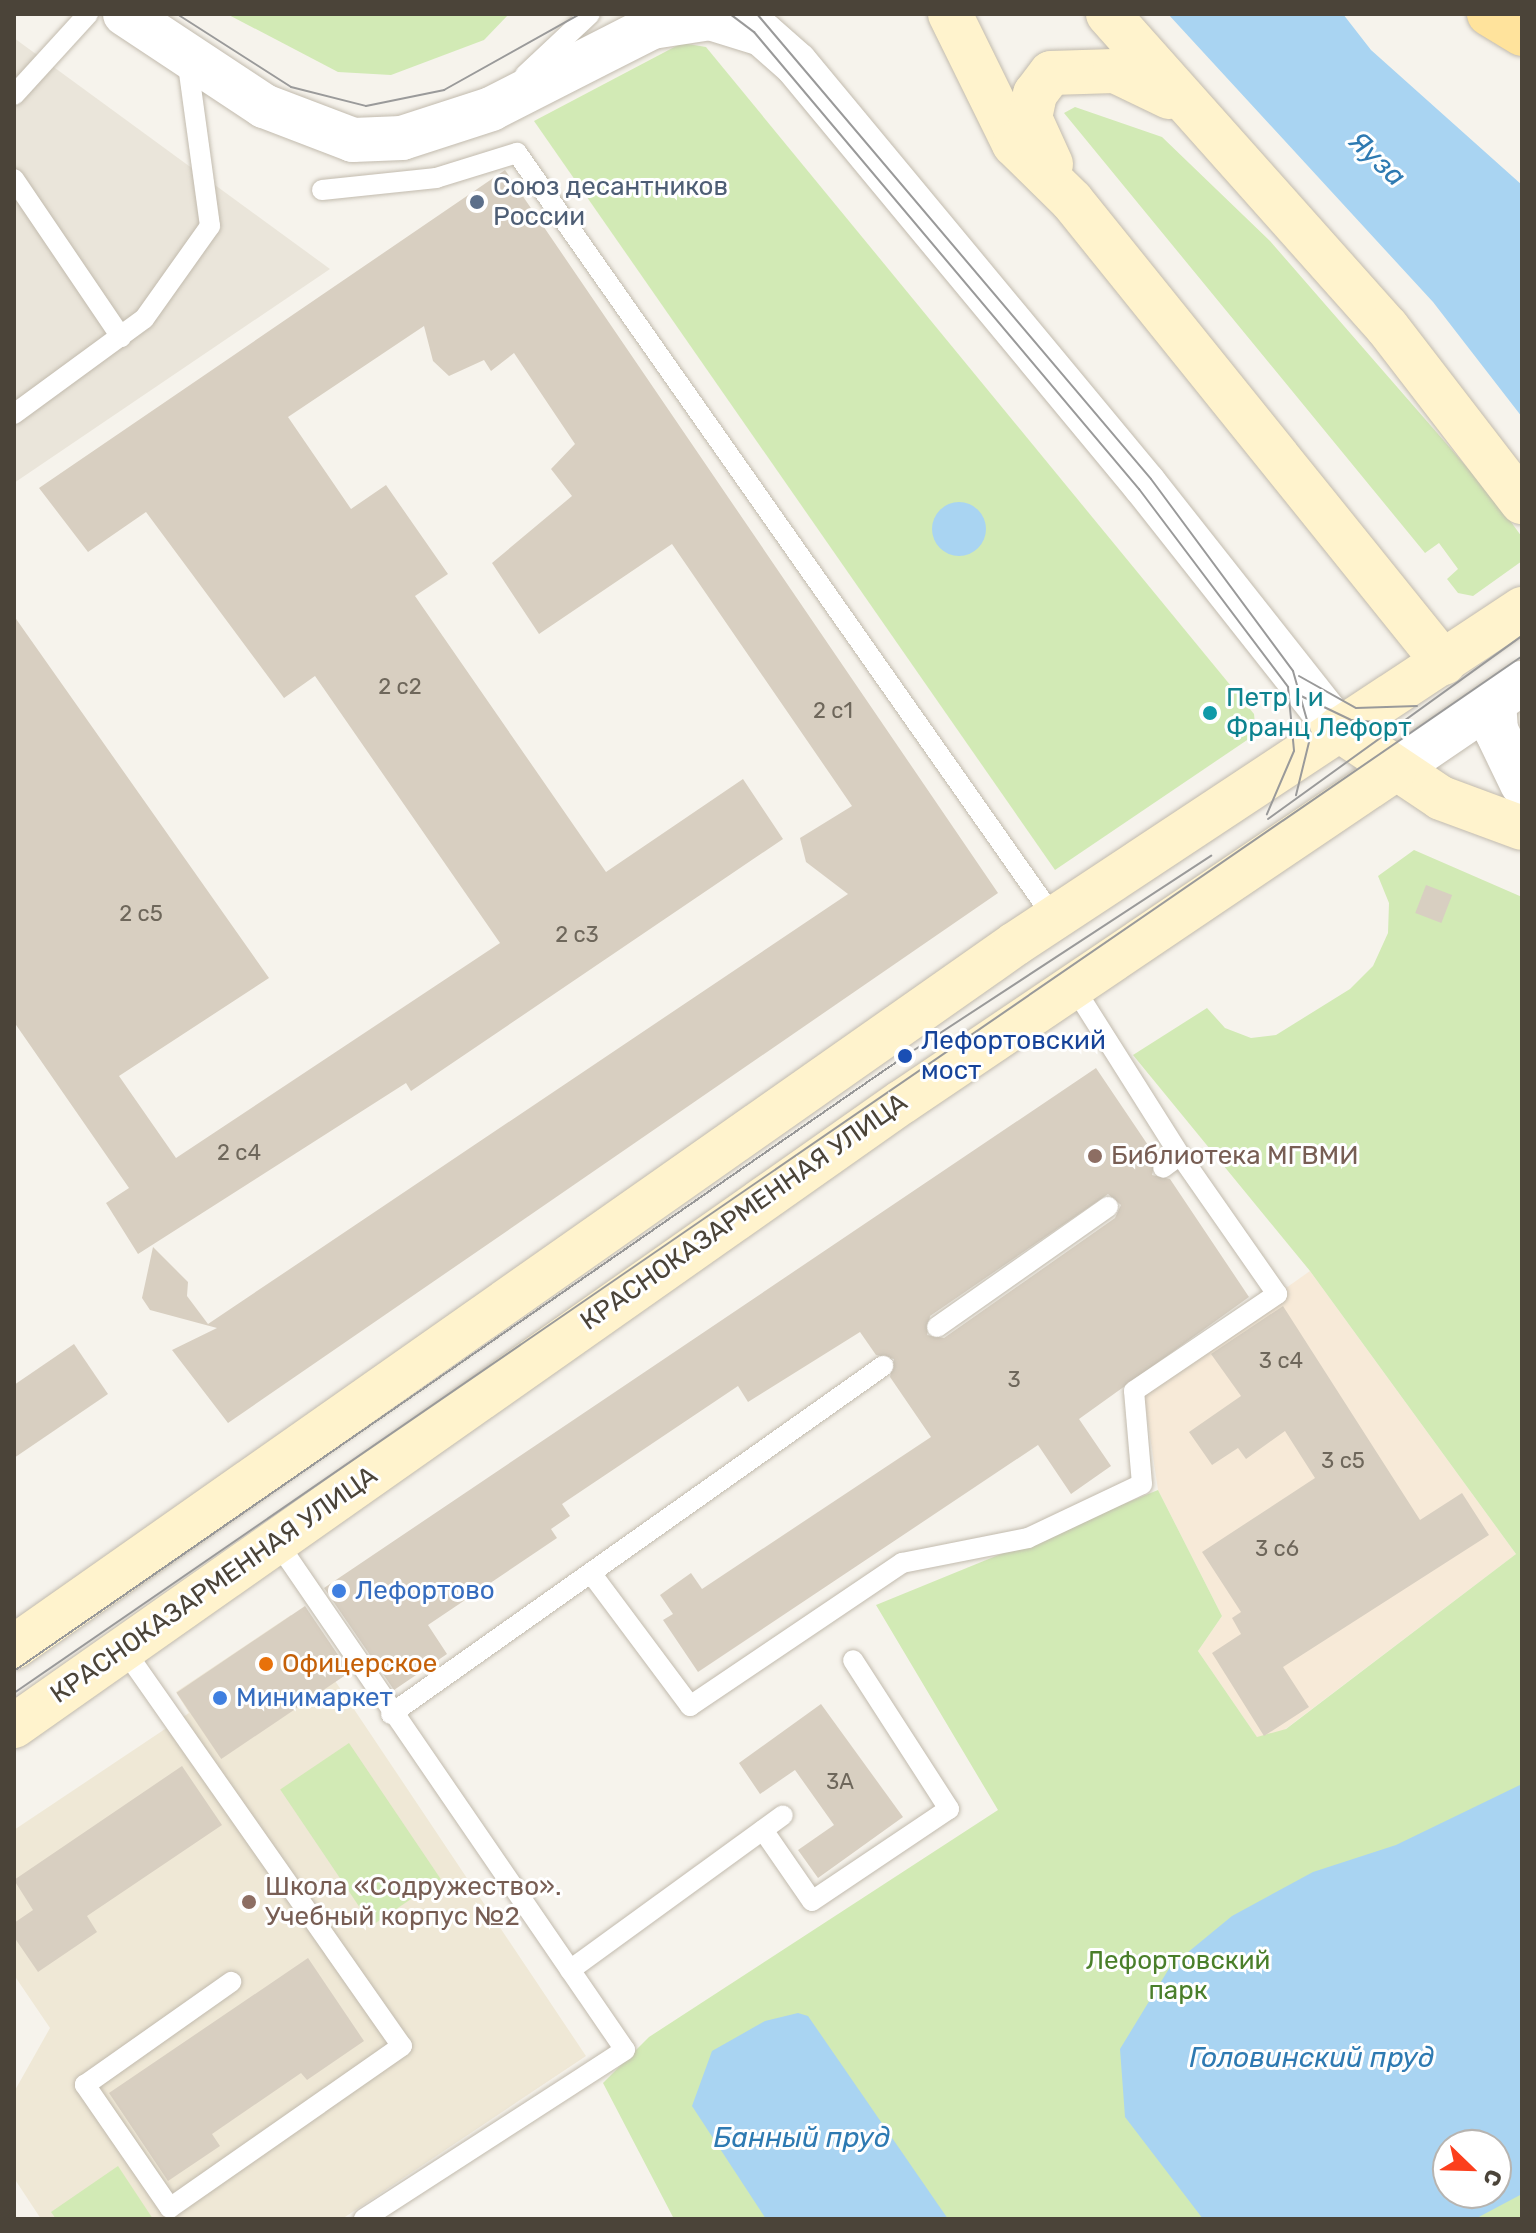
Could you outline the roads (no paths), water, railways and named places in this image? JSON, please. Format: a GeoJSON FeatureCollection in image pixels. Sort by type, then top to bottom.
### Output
{"type":"FeatureCollection","features":[{"type":"Feature","properties":{"kind":"main road"},"geometry":{"type":"LineString","coordinates":[[950,14],[1014,144],[1072,201],[1444,663]]}},
{"type":"Feature","properties":{"kind":"main road"},"geometry":{"type":"LineString","coordinates":[[1108,14],[1183,105],[1387,327],[1522,502]]}},
{"type":"Feature","properties":{"kind":"main road"},"geometry":{"type":"LineString","coordinates":[[1489,14],[1522,34]]}},
{"type":"Feature","properties":{"kind":"main road"},"geometry":{"type":"LineString","coordinates":[[1072,201],[1030,118],[1035,94],[1051,73],[1115,71],[1183,105]]}},
{"type":"Feature","properties":{"kind":"main road"},"geometry":{"type":"LineString","coordinates":[[14,1647],[1054,918],[1522,609]]}},
{"type":"Feature","properties":{"kind":"main road"},"geometry":{"type":"LineString","coordinates":[[1338,729],[1394,770],[1441,798],[1522,828]]}},
{"type":"Feature","properties":{"kind":"main road","name":"КРАСНОКАЗАРМЕННАЯ УЛИЦА"},"geometry":{"type":"LineString","coordinates":[[14,1726],[275,1539],[1073,986],[1394,770]]}},
{"type":"Feature","properties":{"kind":"street"},"geometry":{"type":"LineString","coordinates":[[125,14],[187,59],[264,106],[353,140],[402,138],[491,109],[607,45],[689,18],[735,22],[796,64]]}},
{"type":"Feature","properties":{"kind":"street"},"geometry":{"type":"LineString","coordinates":[[769,14],[796,64],[1338,729]]}},
{"type":"Feature","properties":{"kind":"street"},"geometry":{"type":"LineString","coordinates":[[1508,693],[1496,730],[1522,784]]}},
{"type":"Feature","properties":{"kind":"street","name":"КРАСНОКАЗАРМЕННАЯ УЛИЦА"},"geometry":{"type":"LineString","coordinates":[[1394,770],[1508,693]]}},
{"type":"Feature","properties":{"kind":"lane"},"geometry":{"type":"LineString","coordinates":[[14,95],[88,14]]}},
{"type":"Feature","properties":{"kind":"lane"},"geometry":{"type":"LineString","coordinates":[[491,109],[590,14]]}},
{"type":"Feature","properties":{"kind":"lane"},"geometry":{"type":"LineString","coordinates":[[14,414],[144,319],[210,226],[187,59]]}},
{"type":"Feature","properties":{"kind":"lane"},"geometry":{"type":"LineString","coordinates":[[322,190],[436,178],[517,153],[1054,918]]}},
{"type":"Feature","properties":{"kind":"lane"},"geometry":{"type":"LineString","coordinates":[[14,179],[121,337]]}},
{"type":"Feature","properties":{"kind":"lane"},"geometry":{"type":"LineString","coordinates":[[591,1573],[690,1706],[902,1563],[1028,1538],[1142,1484],[1134,1391],[1277,1294],[1180,1155],[1073,986]]}},
{"type":"Feature","properties":{"kind":"lane"},"geometry":{"type":"LineString","coordinates":[[1163,1168],[1180,1155]]}},
{"type":"Feature","properties":{"kind":"lane"},"geometry":{"type":"LineString","coordinates":[[937,1327],[1108,1207]]}},
{"type":"Feature","properties":{"kind":"lane"},"geometry":{"type":"LineString","coordinates":[[391,1714],[883,1366]]}},
{"type":"Feature","properties":{"kind":"lane"},"geometry":{"type":"LineString","coordinates":[[275,1539],[391,1714],[625,2050],[364,2219]]}},
{"type":"Feature","properties":{"kind":"lane"},"geometry":{"type":"LineString","coordinates":[[123,1648],[402,2046],[170,2208],[85,2085],[231,1982]]}},
{"type":"Feature","properties":{"kind":"lane"},"geometry":{"type":"LineString","coordinates":[[763,1830],[812,1901],[949,1809],[853,1660]]}},
{"type":"Feature","properties":{"kind":"lane"},"geometry":{"type":"LineString","coordinates":[[570,1970],[783,1815]]}},
{"type":"Feature","properties":{"kind":"water","name":"Яуза"},"geometry":{"type":"Polygon","coordinates":[[[1168,14],[1343,14],[1371,50],[1522,185],[1522,417],[1433,302],[1168,14]]]}},
{"type":"Feature","properties":{"kind":"water"},"geometry":{"type":"Polygon","coordinates":[[[959,502],[978,510],[986,529],[978,548],[959,556],[940,548],[932,529],[940,510],[959,502]]]}},
{"type":"Feature","properties":{"kind":"water","name":"Головинский пруд"},"geometry":{"type":"Polygon","coordinates":[[[1522,1784],[1522,2194],[1512,2199],[1512,2129],[1432,2129],[1432,2209],[1494,2209],[1475,2219],[1203,2219],[1125,2117],[1120,2049],[1170,1967],[1232,1916],[1313,1872],[1396,1845],[1522,1784]]]}},
{"type":"Feature","properties":{"kind":"water","name":"Банный пруд"},"geometry":{"type":"Polygon","coordinates":[[[798,2013],[808,2016],[948,2219],[766,2219],[692,2106],[712,2051],[765,2021],[798,2013]]]}},
{"type":"Feature","properties":{"kind":"tram line"},"geometry":{"type":"LineString","coordinates":[[177,14],[291,87],[366,106],[444,90],[580,14]]}},
{"type":"Feature","properties":{"kind":"tram line"},"geometry":{"type":"LineString","coordinates":[[730,14],[754,32],[1139,489],[1288,687],[1294,751],[1267,814]]}},
{"type":"Feature","properties":{"kind":"tram line"},"geometry":{"type":"LineString","coordinates":[[757,14],[1151,479],[1293,671],[1311,734],[1296,795]]}},
{"type":"Feature","properties":{"kind":"tram line"},"geometry":{"type":"LineString","coordinates":[[1268,819],[1522,636]]}},
{"type":"Feature","properties":{"kind":"tram line"},"geometry":{"type":"LineString","coordinates":[[14,1693],[1522,656]]}},
{"type":"Feature","properties":{"kind":"tram line"},"geometry":{"type":"LineString","coordinates":[[1299,676],[1356,708],[1417,706]]}},
{"type":"Feature","properties":{"kind":"tram line"},"geometry":{"type":"LineString","coordinates":[[1301,696],[1351,720],[1398,724]]}},
{"type":"Feature","properties":{"kind":"tram line"},"geometry":{"type":"LineString","coordinates":[[14,1671],[905,1056],[1211,856]]}},
{"type":"Feature","properties":{"kind":"place","name":"Союз десантников России"},"geometry":{"type":"Point","coordinates":[477,202]}},
{"type":"Feature","properties":{"kind":"place","name":"Петр I и Франц Лефорт"},"geometry":{"type":"Point","coordinates":[1210,713]}},
{"type":"Feature","properties":{"kind":"place","name":"Лефортовский мост"},"geometry":{"type":"Point","coordinates":[905,1056]}},
{"type":"Feature","properties":{"kind":"place","name":"Библиотека МГВМИ"},"geometry":{"type":"Point","coordinates":[1095,1156]}},
{"type":"Feature","properties":{"kind":"place","name":"Лефортово"},"geometry":{"type":"Point","coordinates":[339,1591]}},
{"type":"Feature","properties":{"kind":"place","name":"Офицерское"},"geometry":{"type":"Point","coordinates":[266,1664]}},
{"type":"Feature","properties":{"kind":"place","name":"Минимаркет"},"geometry":{"type":"Point","coordinates":[220,1698]}},
{"type":"Feature","properties":{"kind":"place","name":"Школа «Содружество». Учебный корпус №2"},"geometry":{"type":"Point","coordinates":[249,1902]}},
{"type":"Feature","properties":{"kind":"park label","name":"Лефортовский парк"},"geometry":{"type":"Point","coordinates":[1178,1976]}}]}
